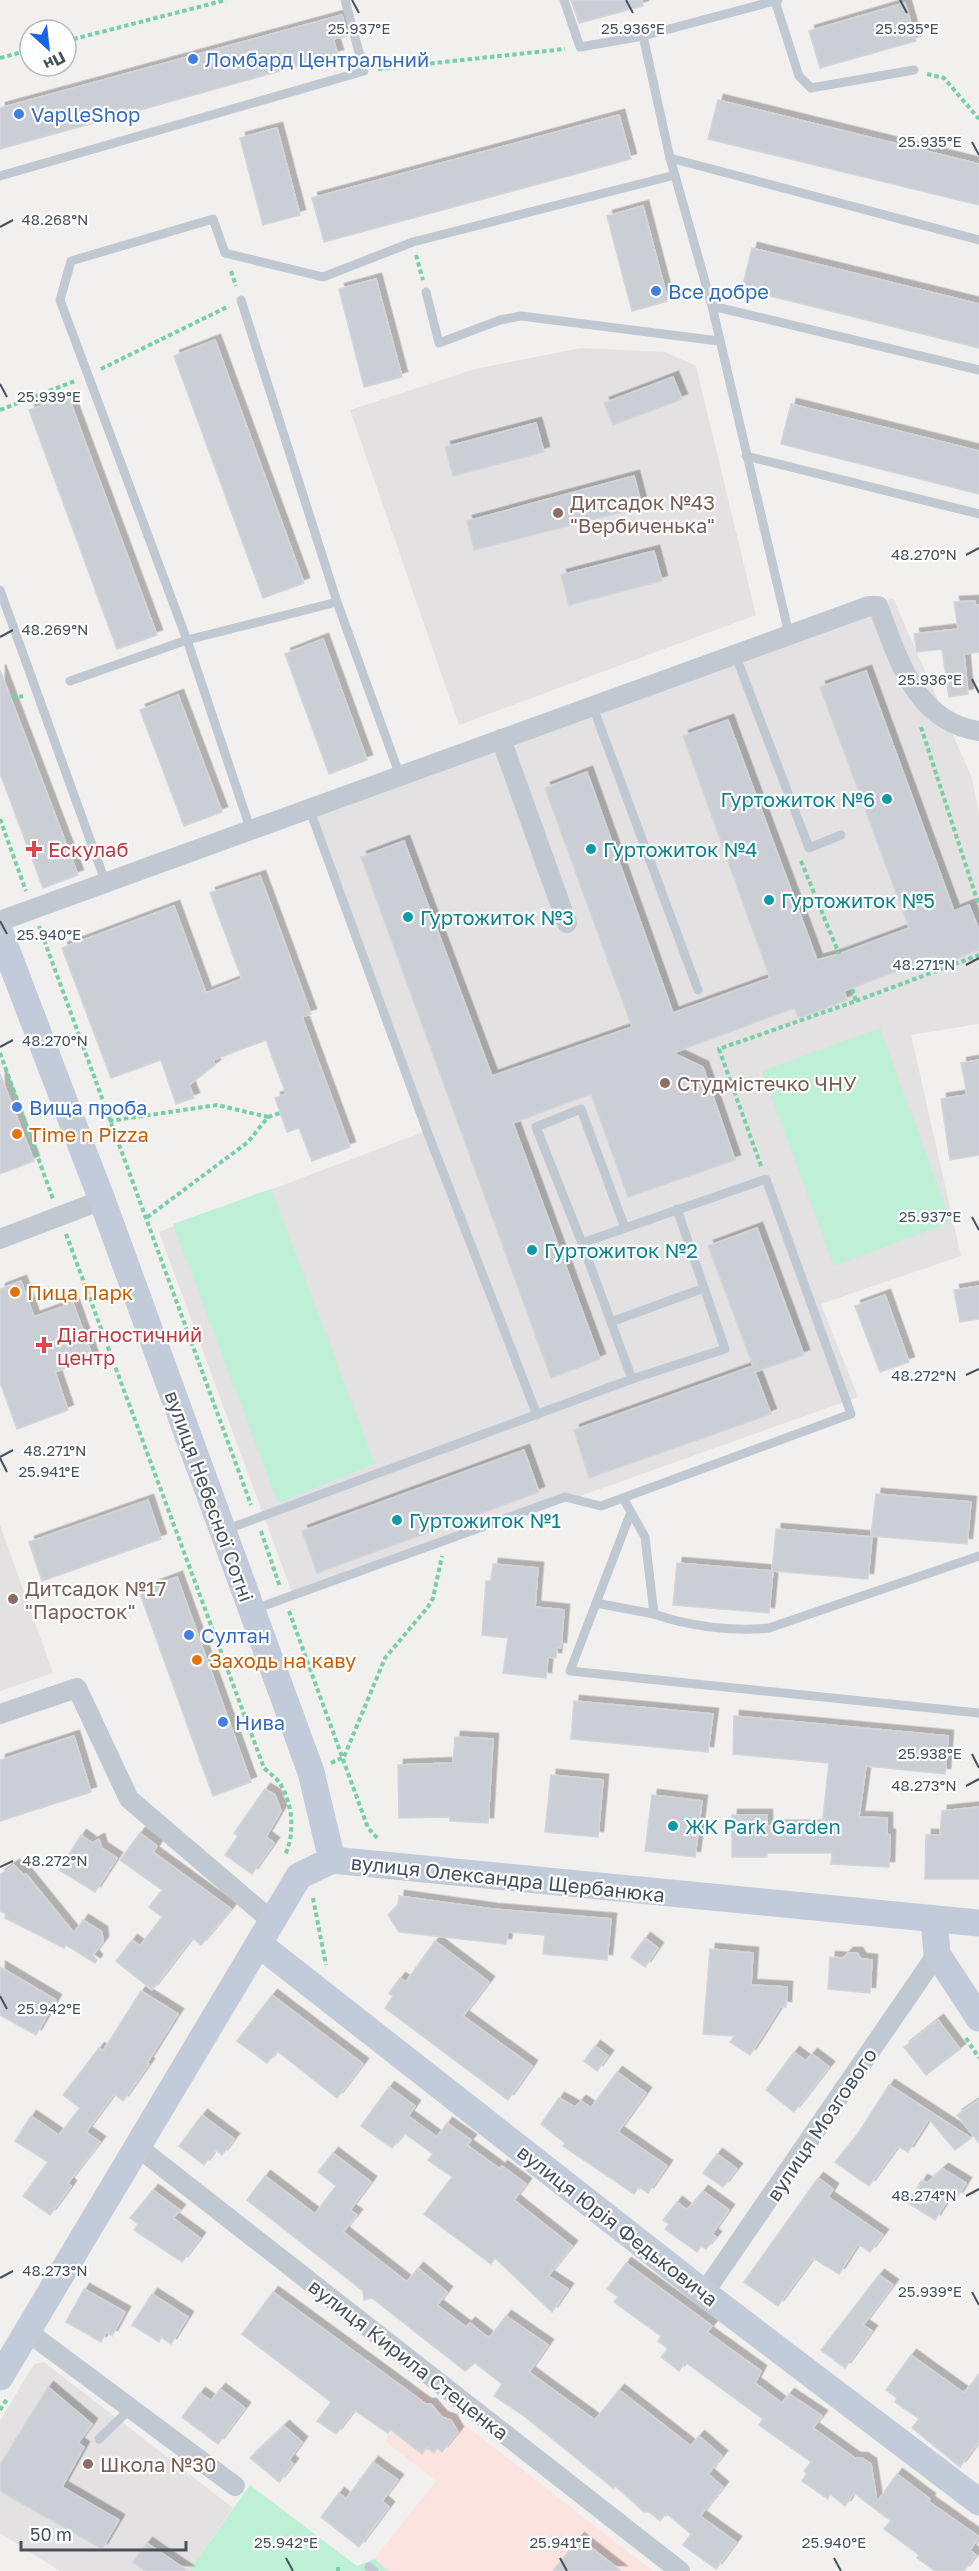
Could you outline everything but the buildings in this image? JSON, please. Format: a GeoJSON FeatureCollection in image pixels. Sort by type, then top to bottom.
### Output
{"type":"FeatureCollection","features":[{"type":"Feature","properties":{"kind":"street"},"geometry":{"type":"LineString","coordinates":[[1,934],[33,909],[869,606],[878,606],[906,679],[929,707],[963,729],[979,731]]}},
{"type":"Feature","properties":{"kind":"street"},"geometry":{"type":"LineString","coordinates":[[501,739],[567,923]]}},
{"type":"Feature","properties":{"kind":"street","name":"вулиця Небесної Сотні"},"geometry":{"type":"LineString","coordinates":[[1,934],[102,1200],[311,1772],[332,1860]]}},
{"type":"Feature","properties":{"kind":"street"},"geometry":{"type":"LineString","coordinates":[[0,1239],[102,1200]]}},
{"type":"Feature","properties":{"kind":"street"},"geometry":{"type":"LineString","coordinates":[[0,1714],[77,1688],[129,1798],[273,1922]]}},
{"type":"Feature","properties":{"kind":"street","name":"вулиця Олександра Щербанюка"},"geometry":{"type":"LineString","coordinates":[[302,1888],[332,1860],[979,1923]]}},
{"type":"Feature","properties":{"kind":"street"},"geometry":{"type":"LineString","coordinates":[[0,2377],[273,1922],[302,1888]]}},
{"type":"Feature","properties":{"kind":"street"},"geometry":{"type":"LineString","coordinates":[[934,1919],[937,1954],[970,2024]]}},
{"type":"Feature","properties":{"kind":"street","name":"вулиця Юрія Федьковича"},"geometry":{"type":"LineString","coordinates":[[260,1945],[704,2293],[979,2502]]}},
{"type":"Feature","properties":{"kind":"street","name":"вулиця Мозгового"},"geometry":{"type":"LineString","coordinates":[[704,2293],[937,1954]]}},
{"type":"Feature","properties":{"kind":"street","name":"вулиця Кирила Стеценка"},"geometry":{"type":"LineString","coordinates":[[139,2148],[680,2571]]}},
{"type":"Feature","properties":{"kind":"street"},"geometry":{"type":"LineString","coordinates":[[28,2332],[235,2486]]}},
{"type":"Feature","properties":{"kind":"lane"},"geometry":{"type":"LineString","coordinates":[[0,176],[364,71],[345,0]]}},
{"type":"Feature","properties":{"kind":"lane"},"geometry":{"type":"LineString","coordinates":[[564,0],[580,47],[643,36],[777,0],[799,76],[811,88],[914,70]]}},
{"type":"Feature","properties":{"kind":"lane"},"geometry":{"type":"LineString","coordinates":[[643,36],[670,158],[712,306],[789,634]]}},
{"type":"Feature","properties":{"kind":"lane"},"geometry":{"type":"LineString","coordinates":[[670,158],[979,240]]}},
{"type":"Feature","properties":{"kind":"lane"},"geometry":{"type":"LineString","coordinates":[[251,831],[187,640],[60,300],[71,261],[213,219],[225,253],[323,277],[413,242],[675,175]]}},
{"type":"Feature","properties":{"kind":"lane"},"geometry":{"type":"LineString","coordinates":[[426,292],[439,343],[500,320],[521,316],[719,341]]}},
{"type":"Feature","properties":{"kind":"lane"},"geometry":{"type":"LineString","coordinates":[[241,300],[337,602],[400,776]]}},
{"type":"Feature","properties":{"kind":"lane"},"geometry":{"type":"LineString","coordinates":[[712,306],[979,370]]}},
{"type":"Feature","properties":{"kind":"lane"},"geometry":{"type":"LineString","coordinates":[[746,456],[979,514]]}},
{"type":"Feature","properties":{"kind":"lane"},"geometry":{"type":"LineString","coordinates":[[0,590],[105,882]]}},
{"type":"Feature","properties":{"kind":"lane"},"geometry":{"type":"LineString","coordinates":[[70,681],[187,640],[337,602]]}},
{"type":"Feature","properties":{"kind":"lane"},"geometry":{"type":"LineString","coordinates":[[735,654],[809,848],[841,835]]}},
{"type":"Feature","properties":{"kind":"lane"},"geometry":{"type":"LineString","coordinates":[[593,706],[698,990]]}},
{"type":"Feature","properties":{"kind":"lane"},"geometry":{"type":"LineString","coordinates":[[309,808],[427,1131],[537,1415]]}},
{"type":"Feature","properties":{"kind":"lane"},"geometry":{"type":"LineString","coordinates":[[625,1228],[582,1109],[536,1127],[632,1379]]}},
{"type":"Feature","properties":{"kind":"lane"},"geometry":{"type":"LineString","coordinates":[[251,1611],[565,1497],[601,1506],[851,1414],[766,1179],[582,1243]]}},
{"type":"Feature","properties":{"kind":"lane"},"geometry":{"type":"LineString","coordinates":[[223,1531],[632,1379],[725,1349],[677,1209]]}},
{"type":"Feature","properties":{"kind":"lane"},"geometry":{"type":"LineString","coordinates":[[611,1322],[704,1288]]}},
{"type":"Feature","properties":{"kind":"lane"},"geometry":{"type":"LineString","coordinates":[[624,1498],[645,1537],[654,1614]]}},
{"type":"Feature","properties":{"kind":"lane"},"geometry":{"type":"LineString","coordinates":[[631,1512],[570,1671],[979,1713]]}},
{"type":"Feature","properties":{"kind":"lane"},"geometry":{"type":"LineString","coordinates":[[596,1603],[654,1614],[675,1621],[754,1630],[769,1628],[979,1556]]}},
{"type":"Feature","properties":{"kind":"lane"},"geometry":{"type":"LineString","coordinates":[[99,2439],[130,2409]]}},
{"type":"Feature","properties":{"kind":"path"},"geometry":{"type":"LineString","coordinates":[[78,38],[226,0]]}},
{"type":"Feature","properties":{"kind":"path"},"geometry":{"type":"LineString","coordinates":[[364,71],[580,47]]}},
{"type":"Feature","properties":{"kind":"path"},"geometry":{"type":"LineString","coordinates":[[0,58],[18,53]]}},
{"type":"Feature","properties":{"kind":"path"},"geometry":{"type":"LineString","coordinates":[[914,70],[944,78],[979,119]]}},
{"type":"Feature","properties":{"kind":"path"},"geometry":{"type":"LineString","coordinates":[[413,242],[426,292]]}},
{"type":"Feature","properties":{"kind":"path"},"geometry":{"type":"LineString","coordinates":[[0,410],[88,375],[241,300],[225,253]]}},
{"type":"Feature","properties":{"kind":"path"},"geometry":{"type":"LineString","coordinates":[[921,725],[979,906]]}},
{"type":"Feature","properties":{"kind":"path"},"geometry":{"type":"LineString","coordinates":[[0,819],[368,1828],[384,1843]]}},
{"type":"Feature","properties":{"kind":"path"},"geometry":{"type":"LineString","coordinates":[[809,848],[797,852],[839,954]]}},
{"type":"Feature","properties":{"kind":"path"},"geometry":{"type":"LineString","coordinates":[[766,1179],[719,1049],[979,955]]}},
{"type":"Feature","properties":{"kind":"path"},"geometry":{"type":"LineString","coordinates":[[852,988],[856,1001]]}},
{"type":"Feature","properties":{"kind":"path"},"geometry":{"type":"LineString","coordinates":[[0,1053],[264,1768],[281,1784],[292,1826],[292,1839],[283,1861],[302,1888],[310,1891],[326,1968]]}},
{"type":"Feature","properties":{"kind":"path"},"geometry":{"type":"LineString","coordinates":[[109,1121],[217,1105],[268,1117],[280,1113]]}},
{"type":"Feature","properties":{"kind":"path"},"geometry":{"type":"LineString","coordinates":[[145,1219],[248,1142],[268,1117]]}},
{"type":"Feature","properties":{"kind":"path"},"geometry":{"type":"LineString","coordinates":[[344,1757],[385,1658],[433,1598],[446,1540]]}},
{"type":"Feature","properties":{"kind":"path"},"geometry":{"type":"LineString","coordinates":[[970,2024],[979,2058]]}},
{"type":"Feature","properties":{"kind":"shaded area","name":"Дитсадок №43 \"Вербиченька\""},"geometry":{"type":"Polygon","coordinates":[[[581,348],[665,352],[696,366],[756,615],[459,725],[350,410],[475,369],[581,348]]]}},
{"type":"Feature","properties":{"kind":"shaded area","name":"Студмістечко ЧНУ"},"geometry":{"type":"Polygon","coordinates":[[[893,598],[972,778],[979,815],[979,1024],[911,1035],[961,1256],[821,1304],[858,1397],[294,1598],[159,1232],[426,1131],[308,810],[893,598]]]}},
{"type":"Feature","properties":{"kind":"shaded area","name":"Дитсадок №17 \"Паросток\""},"geometry":{"type":"Polygon","coordinates":[[[0,1525],[53,1673],[0,1691],[0,1525]]]}},
{"type":"Feature","properties":{"kind":"shaded area","name":"Школа №30"},"geometry":{"type":"Polygon","coordinates":[[[44,2362],[233,2508],[189,2571],[60,2571],[0,2533],[0,2421],[31,2369],[35,2364],[44,2362]]]}},
{"type":"Feature","properties":{"kind":"shaded area"},"geometry":{"type":"Polygon","coordinates":[[[420,2390],[653,2571],[389,2571],[374,2559],[436,2481],[385,2441],[420,2390]]]}},
{"type":"Feature","properties":{"kind":"green space"},"geometry":{"type":"Polygon","coordinates":[[[880,1028],[951,1222],[834,1266],[762,1071],[880,1028]]]}},
{"type":"Feature","properties":{"kind":"green space"},"geometry":{"type":"Polygon","coordinates":[[[271,1189],[375,1464],[278,1503],[173,1224],[271,1189]]]}},
{"type":"Feature","properties":{"kind":"green space"},"geometry":{"type":"Polygon","coordinates":[[[250,2485],[357,2566],[374,2559],[389,2571],[189,2571],[250,2485]]]}},
{"type":"Feature","properties":{"kind":"place","name":"Ломбард Центральний"},"geometry":{"type":"Point","coordinates":[193,59]}},
{"type":"Feature","properties":{"kind":"place","name":"VaplleShop"},"geometry":{"type":"Point","coordinates":[19,114]}},
{"type":"Feature","properties":{"kind":"place","name":"Все добре"},"geometry":{"type":"Point","coordinates":[656,291]}},
{"type":"Feature","properties":{"kind":"place","name":"Дитсадок №43 \"Вербиченька\""},"geometry":{"type":"Point","coordinates":[558,513]}},
{"type":"Feature","properties":{"kind":"place","name":"Гуртожиток №6"},"geometry":{"type":"Point","coordinates":[887,799]}},
{"type":"Feature","properties":{"kind":"place","name":"Ескулаб"},"geometry":{"type":"Point","coordinates":[34,849]}},
{"type":"Feature","properties":{"kind":"place","name":"Гуртожиток №4"},"geometry":{"type":"Point","coordinates":[591,849]}},
{"type":"Feature","properties":{"kind":"place","name":"Гуртожиток №5"},"geometry":{"type":"Point","coordinates":[769,900]}},
{"type":"Feature","properties":{"kind":"place","name":"Гуртожиток №3"},"geometry":{"type":"Point","coordinates":[408,917]}},
{"type":"Feature","properties":{"kind":"place","name":"Студмістечко ЧНУ"},"geometry":{"type":"Point","coordinates":[665,1083]}},
{"type":"Feature","properties":{"kind":"place","name":"Вища проба"},"geometry":{"type":"Point","coordinates":[17,1107]}},
{"type":"Feature","properties":{"kind":"place","name":"Time n Pizza"},"geometry":{"type":"Point","coordinates":[17,1134]}},
{"type":"Feature","properties":{"kind":"place","name":"Гуртожиток №2"},"geometry":{"type":"Point","coordinates":[532,1250]}},
{"type":"Feature","properties":{"kind":"place","name":"Пица Парк"},"geometry":{"type":"Point","coordinates":[15,1292]}},
{"type":"Feature","properties":{"kind":"place","name":"Діагностичний центр"},"geometry":{"type":"Point","coordinates":[44,1345]}},
{"type":"Feature","properties":{"kind":"place","name":"Гуртожиток №1"},"geometry":{"type":"Point","coordinates":[397,1520]}},
{"type":"Feature","properties":{"kind":"place","name":"Дитсадок №17 \"Паросток\""},"geometry":{"type":"Point","coordinates":[13,1599]}},
{"type":"Feature","properties":{"kind":"place","name":"Султан"},"geometry":{"type":"Point","coordinates":[189,1635]}},
{"type":"Feature","properties":{"kind":"place","name":"Заходь на каву"},"geometry":{"type":"Point","coordinates":[197,1660]}},
{"type":"Feature","properties":{"kind":"place","name":"Нива"},"geometry":{"type":"Point","coordinates":[223,1722]}},
{"type":"Feature","properties":{"kind":"place","name":"ЖК Park Garden"},"geometry":{"type":"Point","coordinates":[673,1826]}},
{"type":"Feature","properties":{"kind":"place","name":"Школа №30"},"geometry":{"type":"Point","coordinates":[88,2464]}}]}
